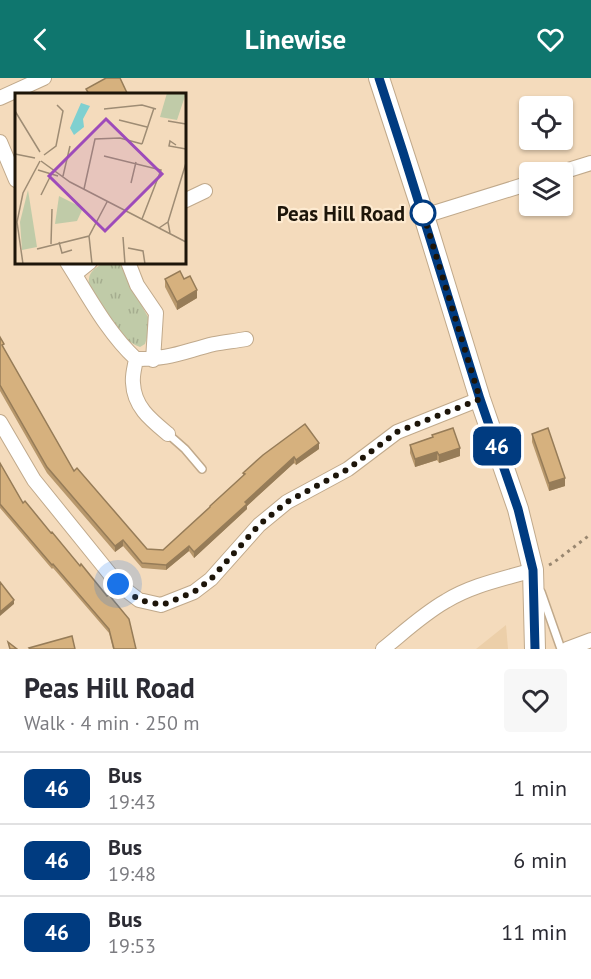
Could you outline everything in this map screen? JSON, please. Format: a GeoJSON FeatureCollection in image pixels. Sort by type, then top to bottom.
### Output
{"type":"FeatureCollection","features":[{"type":"Feature","properties":{"kind":"main road"},"geometry":{"type":"LineString","coordinates":[[379,78],[480,399],[518,509],[533,570],[536,649]]}},
{"type":"Feature","properties":{"kind":"street"},"geometry":{"type":"LineString","coordinates":[[0,98],[44,78]]}},
{"type":"Feature","properties":{"kind":"street"},"geometry":{"type":"LineString","coordinates":[[0,142],[15,178]]}},
{"type":"Feature","properties":{"kind":"street"},"geometry":{"type":"LineString","coordinates":[[573,169],[591,163]]}},
{"type":"Feature","properties":{"kind":"street"},"geometry":{"type":"LineString","coordinates":[[424,216],[519,186]]}},
{"type":"Feature","properties":{"kind":"street"},"geometry":{"type":"LineString","coordinates":[[186,200],[205,191]]}},
{"type":"Feature","properties":{"kind":"street"},"geometry":{"type":"LineString","coordinates":[[129,264],[137,285],[156,314],[153,360]]}},
{"type":"Feature","properties":{"kind":"street"},"geometry":{"type":"LineString","coordinates":[[71,268],[102,318],[124,348],[136,359],[153,360],[184,354],[214,344],[246,339]]}},
{"type":"Feature","properties":{"kind":"street"},"geometry":{"type":"LineString","coordinates":[[136,359],[133,383],[137,402],[148,417],[168,434]]}},
{"type":"Feature","properties":{"kind":"street"},"geometry":{"type":"LineString","coordinates":[[0,422],[34,480],[118,584],[139,600],[162,605],[194,592],[211,579],[259,525],[287,502],[348,469],[397,432],[480,399]]}},
{"type":"Feature","properties":{"kind":"street"},"geometry":{"type":"LineString","coordinates":[[383,649],[446,601],[477,586],[533,570]]}},
{"type":"Feature","properties":{"kind":"street"},"geometry":{"type":"LineString","coordinates":[[567,649],[591,640]]}},
{"type":"Feature","properties":{"kind":"lane"},"geometry":{"type":"LineString","coordinates":[[168,434],[185,448],[202,469]]}},
{"type":"Feature","properties":{"kind":"lane"},"geometry":{"type":"LineString","coordinates":[[533,570],[561,649]]}},
{"type":"Feature","properties":{"kind":"path"},"geometry":{"type":"LineString","coordinates":[[533,570],[553,563],[591,534]]}},
{"type":"Feature","properties":{"kind":"shaded area"},"geometry":{"type":"Polygon","coordinates":[[[506,625],[508,649],[476,649],[506,625]]]}},
{"type":"Feature","properties":{"kind":"green space"},"geometry":{"type":"Polygon","coordinates":[[[102,264],[120,264],[148,317],[148,334],[145,344],[140,347],[123,336],[104,312],[89,285],[89,277],[102,264]]]}},
{"type":"Feature","properties":{"kind":"building"},"geometry":{"type":"Polygon","coordinates":[[[106,78],[120,78],[127,93],[88,93],[86,89],[106,78]]]}},
{"type":"Feature","properties":{"kind":"building"},"geometry":{"type":"Polygon","coordinates":[[[180,271],[184,279],[190,276],[197,290],[177,302],[165,279],[180,271]]]}},
{"type":"Feature","properties":{"kind":"building"},"geometry":{"type":"Polygon","coordinates":[[[0,337],[4,344],[2,345],[74,471],[77,468],[147,549],[163,550],[263,455],[305,424],[319,443],[296,460],[294,457],[194,552],[189,546],[166,565],[142,563],[123,540],[115,546],[47,467],[0,385],[0,337]]]}},
{"type":"Feature","properties":{"kind":"building"},"geometry":{"type":"Polygon","coordinates":[[[453,428],[460,448],[439,455],[437,452],[415,459],[410,445],[453,428]]]}},
{"type":"Feature","properties":{"kind":"building"},"geometry":{"type":"Polygon","coordinates":[[[548,428],[565,478],[549,483],[532,434],[548,428]]]}},
{"type":"Feature","properties":{"kind":"building"},"geometry":{"type":"Polygon","coordinates":[[[0,463],[23,503],[25,501],[129,619],[136,649],[114,649],[109,629],[0,504],[0,463]]]}},
{"type":"Feature","properties":{"kind":"building"},"geometry":{"type":"Polygon","coordinates":[[[0,582],[14,600],[0,612],[0,582]]]}},
{"type":"Feature","properties":{"kind":"building"},"geometry":{"type":"Polygon","coordinates":[[[72,636],[75,649],[29,648],[72,636]]]}},
{"type":"Feature","properties":{"kind":"building"},"geometry":{"type":"Polygon","coordinates":[[[8,642],[17,649],[10,649],[8,642]]]}},
{"type":"Feature","properties":{"kind":"bus line","name":"46"},"geometry":{"type":"LineString","coordinates":[[379,78],[480,399],[518,509],[533,570],[535,649]]}},
{"type":"Feature","properties":{"kind":"place","name":"Peas Hill Road"},"geometry":{"type":"Point","coordinates":[423,213]}},
{"type":"Feature","properties":{"kind":"route"},"geometry":{"type":"LineString","coordinates":[[118,584],[139,600],[162,605],[194,592],[211,579],[259,525],[287,502],[348,469],[397,432],[480,399],[423,213]]}}]}
